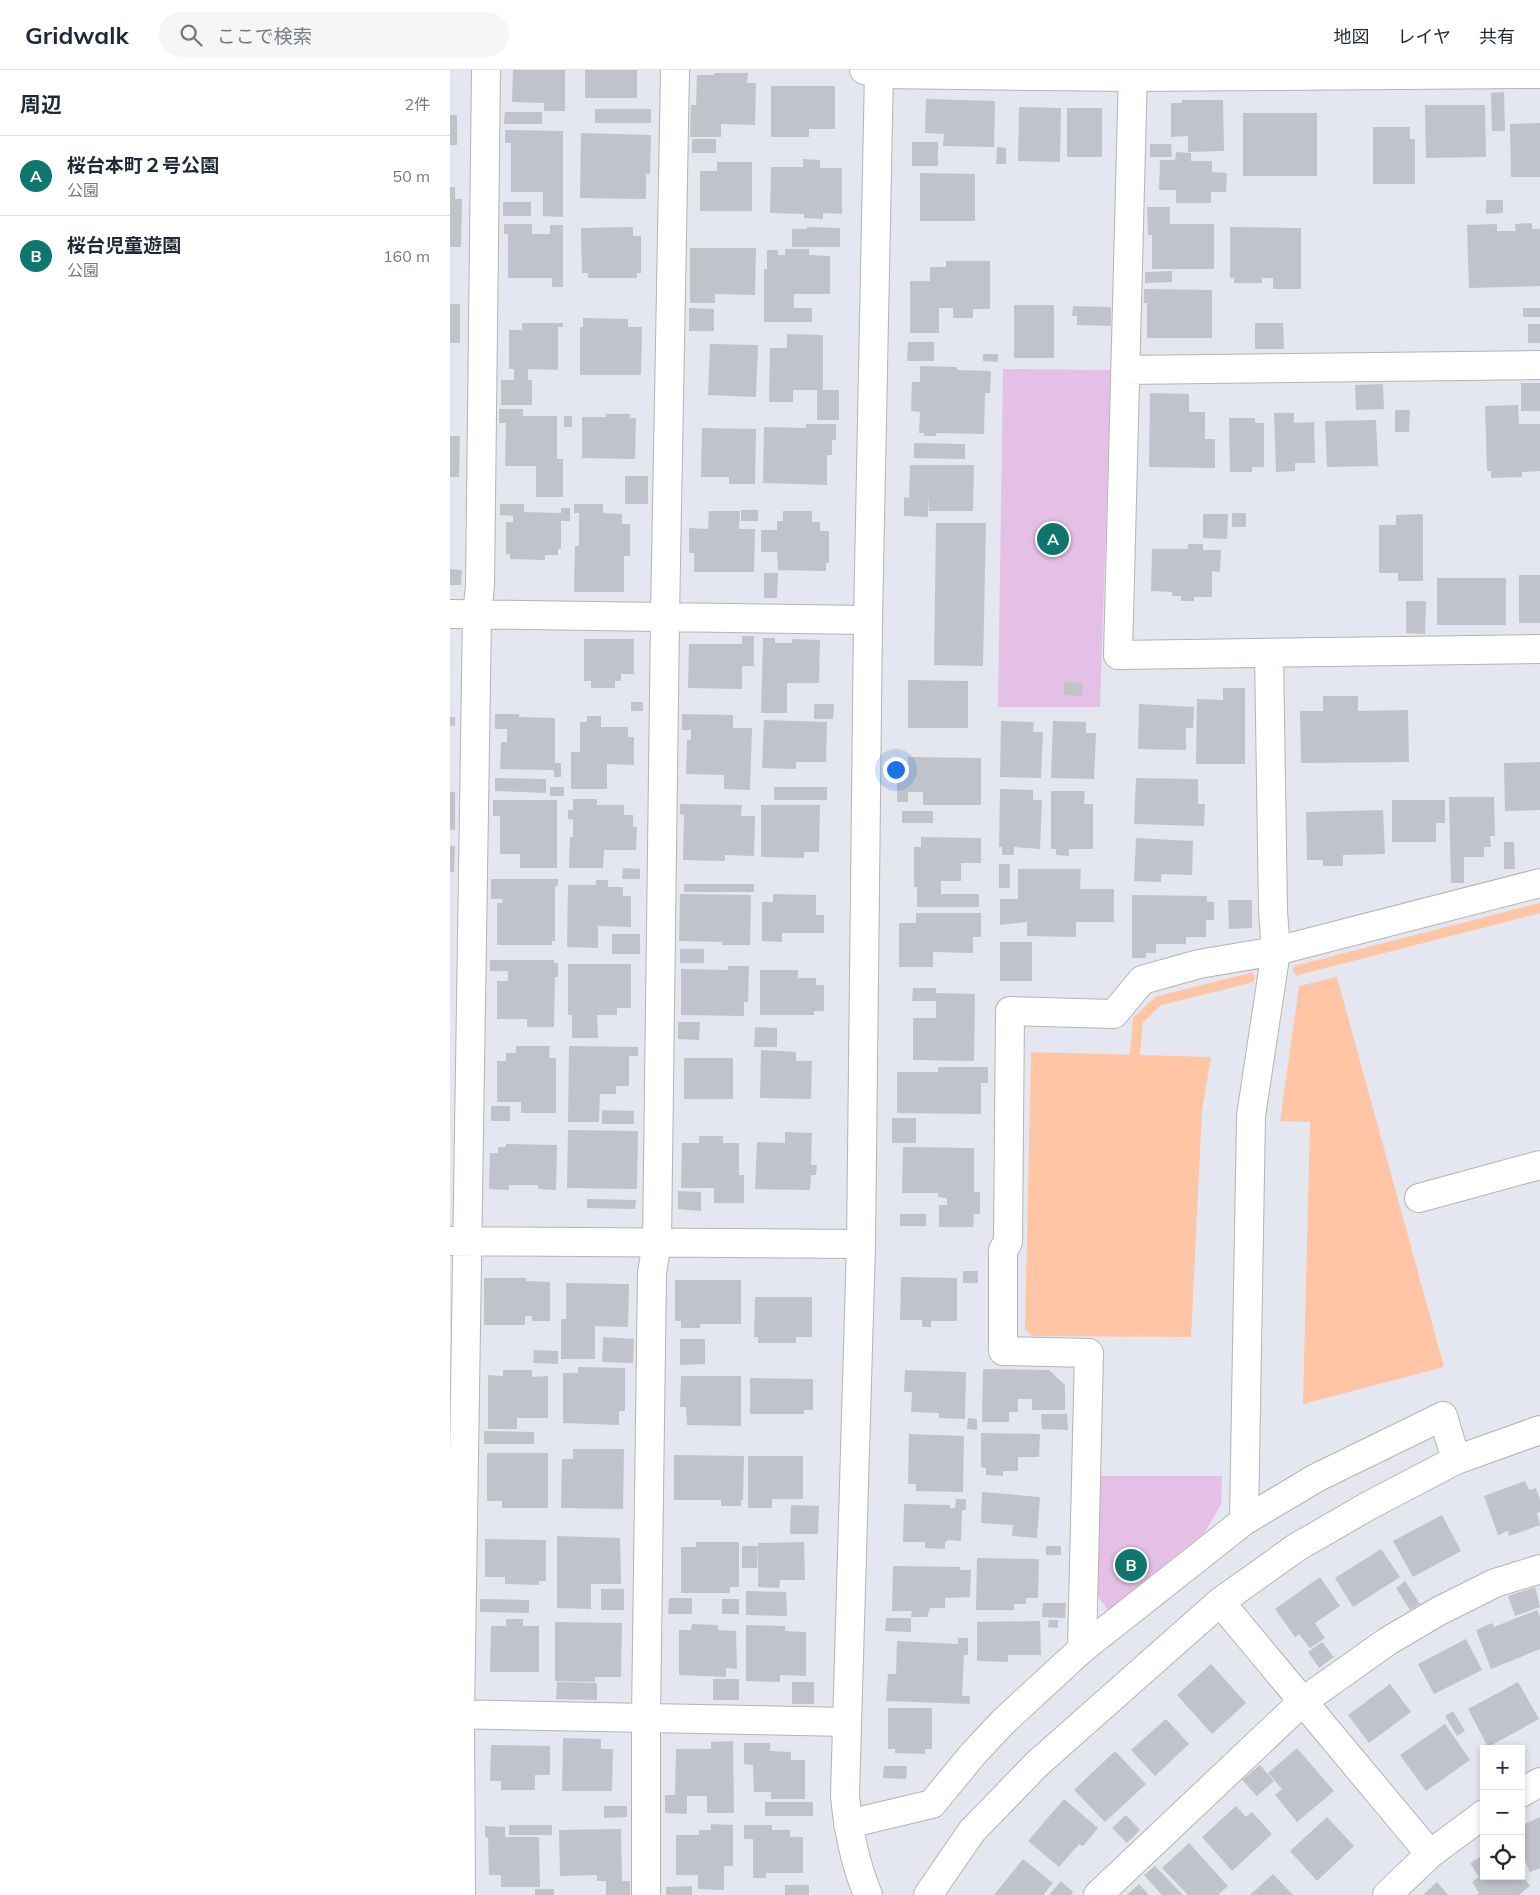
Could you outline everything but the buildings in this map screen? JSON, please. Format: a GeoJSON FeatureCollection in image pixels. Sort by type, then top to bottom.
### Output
{"type":"FeatureCollection","features":[{"type":"Feature","properties":{"kind":"street"},"geometry":{"type":"LineString","coordinates":[[461,1895],[455,1714],[459,1241],[477,614],[480,586],[486,70]]}},
{"type":"Feature","properties":{"kind":"street"},"geometry":{"type":"LineString","coordinates":[[646,1895],[646,1718],[652,1273],[657,1242],[664,617],[675,70]]}},
{"type":"Feature","properties":{"kind":"street"},"geometry":{"type":"LineString","coordinates":[[868,1895],[859,1874],[848,1824],[845,1795],[861,1244],[874,71],[1540,74]]}},
{"type":"Feature","properties":{"kind":"street"},"geometry":{"type":"LineString","coordinates":[[1132,73],[1118,655],[1540,649]]}},
{"type":"Feature","properties":{"kind":"street"},"geometry":{"type":"LineString","coordinates":[[1125,370],[1540,364]]}},
{"type":"Feature","properties":{"kind":"street"},"geometry":{"type":"LineString","coordinates":[[450,614],[868,620]]}},
{"type":"Feature","properties":{"kind":"street"},"geometry":{"type":"LineString","coordinates":[[1244,1521],[1252,1116],[1276,951],[1273,911],[1268,652]]}},
{"type":"Feature","properties":{"kind":"street"},"geometry":{"type":"LineString","coordinates":[[1082,1649],[1089,1353],[1003,1351],[1003,1250],[1008,1242],[1010,1011],[1114,1014],[1142,980],[1199,964],[1276,951],[1540,883]]}},
{"type":"Feature","properties":{"kind":"street"},"geometry":{"type":"LineString","coordinates":[[1420,1198],[1540,1165]]}},
{"type":"Feature","properties":{"kind":"street"},"geometry":{"type":"LineString","coordinates":[[459,1241],[861,1244]]}},
{"type":"Feature","properties":{"kind":"street"},"geometry":{"type":"LineString","coordinates":[[848,1824],[932,1804],[973,1754],[1004,1722],[1082,1649],[1244,1521],[1316,1478],[1443,1416],[1456,1460]]}},
{"type":"Feature","properties":{"kind":"street"},"geometry":{"type":"LineString","coordinates":[[928,1895],[972,1831],[1036,1764],[1220,1602],[1298,1547],[1370,1505],[1456,1460],[1540,1430]]}},
{"type":"Feature","properties":{"kind":"street"},"geometry":{"type":"LineString","coordinates":[[1098,1895],[1302,1702],[1388,1641],[1439,1611],[1495,1583],[1540,1569]]}},
{"type":"Feature","properties":{"kind":"street"},"geometry":{"type":"LineString","coordinates":[[1220,1602],[1430,1854]]}},
{"type":"Feature","properties":{"kind":"street"},"geometry":{"type":"LineString","coordinates":[[455,1714],[847,1722]]}},
{"type":"Feature","properties":{"kind":"street"},"geometry":{"type":"LineString","coordinates":[[1525,1791],[1540,1782]]}},
{"type":"Feature","properties":{"kind":"street"},"geometry":{"type":"LineString","coordinates":[[1386,1895],[1430,1854],[1480,1817]]}},
{"type":"Feature","properties":{"kind":"shaded area"},"geometry":{"type":"Polygon","coordinates":[[[1003,369],[1111,370],[1100,707],[998,707],[1003,369]]]}},
{"type":"Feature","properties":{"kind":"shaded area"},"geometry":{"type":"Polygon","coordinates":[[[1337,977],[1444,1367],[1303,1404],[1310,1122],[1280,1121],[1299,986],[1337,977]]]}},
{"type":"Feature","properties":{"kind":"shaded area"},"geometry":{"type":"Polygon","coordinates":[[[1031,1052],[1211,1057],[1202,1111],[1191,1337],[1032,1336],[1025,1329],[1031,1052]]]}},
{"type":"Feature","properties":{"kind":"shaded area"},"geometry":{"type":"Polygon","coordinates":[[[1100,1476],[1222,1476],[1221,1505],[1204,1533],[1108,1610],[1098,1597],[1100,1476]]]}},
{"type":"Feature","properties":{"kind":"waterway"},"geometry":{"type":"LineString","coordinates":[[1298,970],[1540,908]]}},
{"type":"Feature","properties":{"kind":"waterway"},"geometry":{"type":"LineString","coordinates":[[1134,1063],[1138,1020],[1158,1001],[1250,978]]}},
{"type":"Feature","properties":{"kind":"place","name":"桜台本町２号公園"},"geometry":{"type":"Point","coordinates":[1053,539]}},
{"type":"Feature","properties":{"kind":"place","name":"桜台児童遊園"},"geometry":{"type":"Point","coordinates":[1131,1565]}}]}
